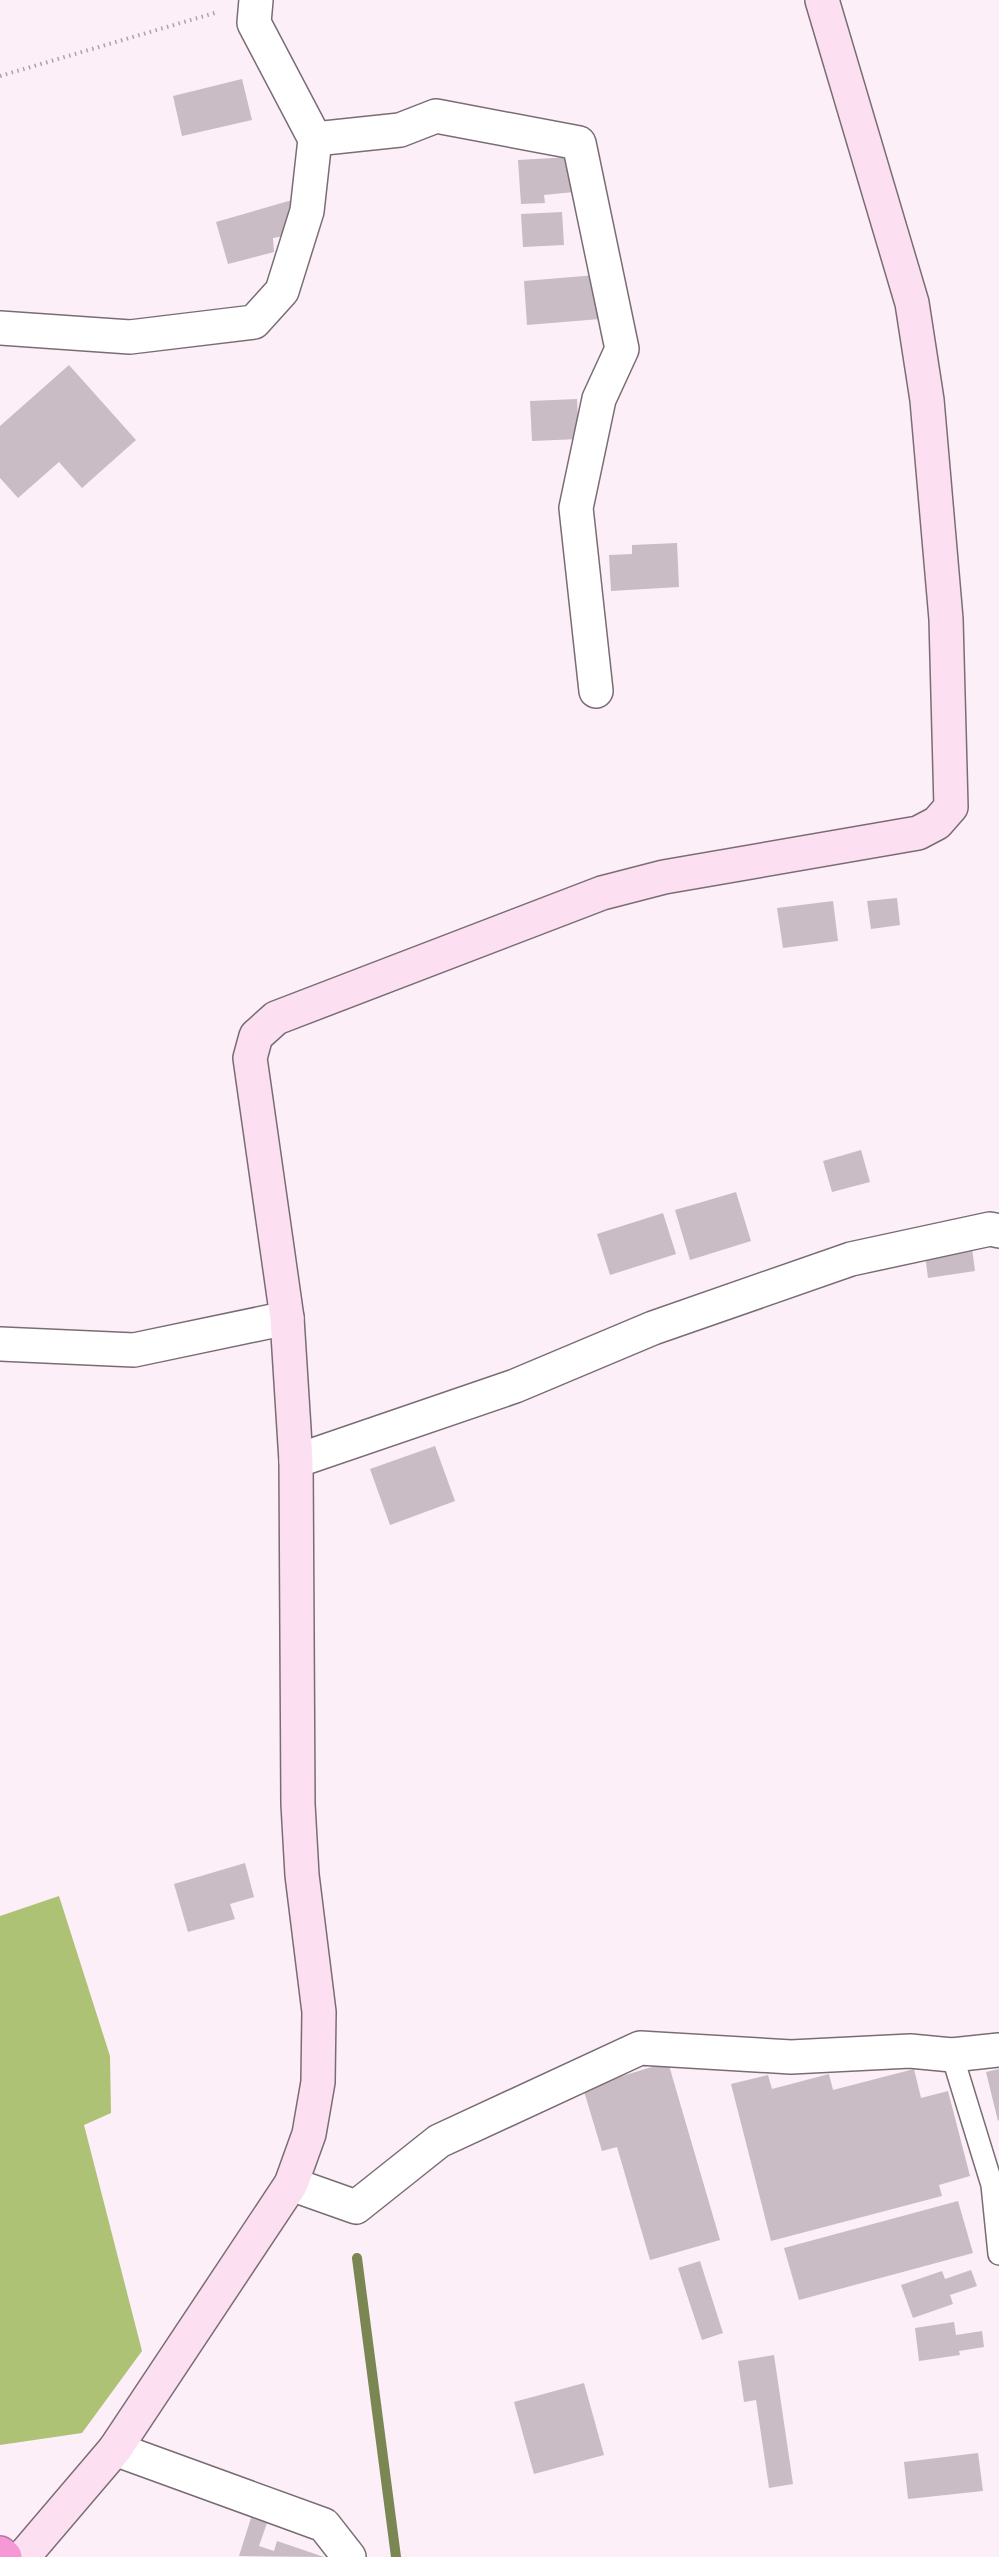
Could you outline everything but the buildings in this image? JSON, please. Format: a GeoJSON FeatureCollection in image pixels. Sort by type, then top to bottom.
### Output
{"type":"FeatureCollection","features":[{"type":"Feature","properties":{"kind":"highway"},"geometry":{"type":"LineString","coordinates":[[0,2553],[5,2557]]}},
{"type":"Feature","properties":{"kind":"street"},"geometry":{"type":"LineString","coordinates":[[0,328],[130,337],[254,322],[282,291],[307,211],[315,139],[254,23],[256,0]]}},
{"type":"Feature","properties":{"kind":"street"},"geometry":{"type":"LineString","coordinates":[[24,2557],[115,2449],[291,2184],[309,2134],[318,2071],[319,2012],[302,1875],[298,1804],[296,1461],[287,1318],[250,1058],[256,1036],[276,1018],[602,893],[664,877],[918,833],[937,822],[951,807],[946,619],[927,400],[912,303],[822,0]]}},
{"type":"Feature","properties":{"kind":"street"},"geometry":{"type":"LineString","coordinates":[[315,139],[400,130],[436,116],[579,143],[622,349],[599,399],[576,508],[596,691]]}},
{"type":"Feature","properties":{"kind":"street"},"geometry":{"type":"LineString","coordinates":[[296,1461],[515,1386],[653,1328],[851,1259],[990,1229],[999,1231]]}},
{"type":"Feature","properties":{"kind":"street"},"geometry":{"type":"LineString","coordinates":[[0,1344],[134,1350],[287,1318]]}},
{"type":"Feature","properties":{"kind":"street"},"geometry":{"type":"LineString","coordinates":[[291,2184],[356,2207],[439,2140],[640,2048],[791,2057],[910,2051],[952,2055],[999,2050]]}},
{"type":"Feature","properties":{"kind":"street"},"geometry":{"type":"LineString","coordinates":[[115,2449],[324,2525],[349,2557]]}},
{"type":"Feature","properties":{"kind":"lane"},"geometry":{"type":"LineString","coordinates":[[952,2055],[992,2185],[999,2254]]}},
{"type":"Feature","properties":{"kind":"path"},"geometry":{"type":"LineString","coordinates":[[0,75],[223,11]]}},
{"type":"Feature","properties":{"kind":"green space"},"geometry":{"type":"Polygon","coordinates":[[[59,1896],[110,2056],[111,2113],[84,2125],[142,2351],[82,2433],[0,2445],[0,1916],[59,1896]]]}},
{"type":"Feature","properties":{"kind":"waterway"},"geometry":{"type":"LineString","coordinates":[[357,2258],[396,2557]]}}]}
